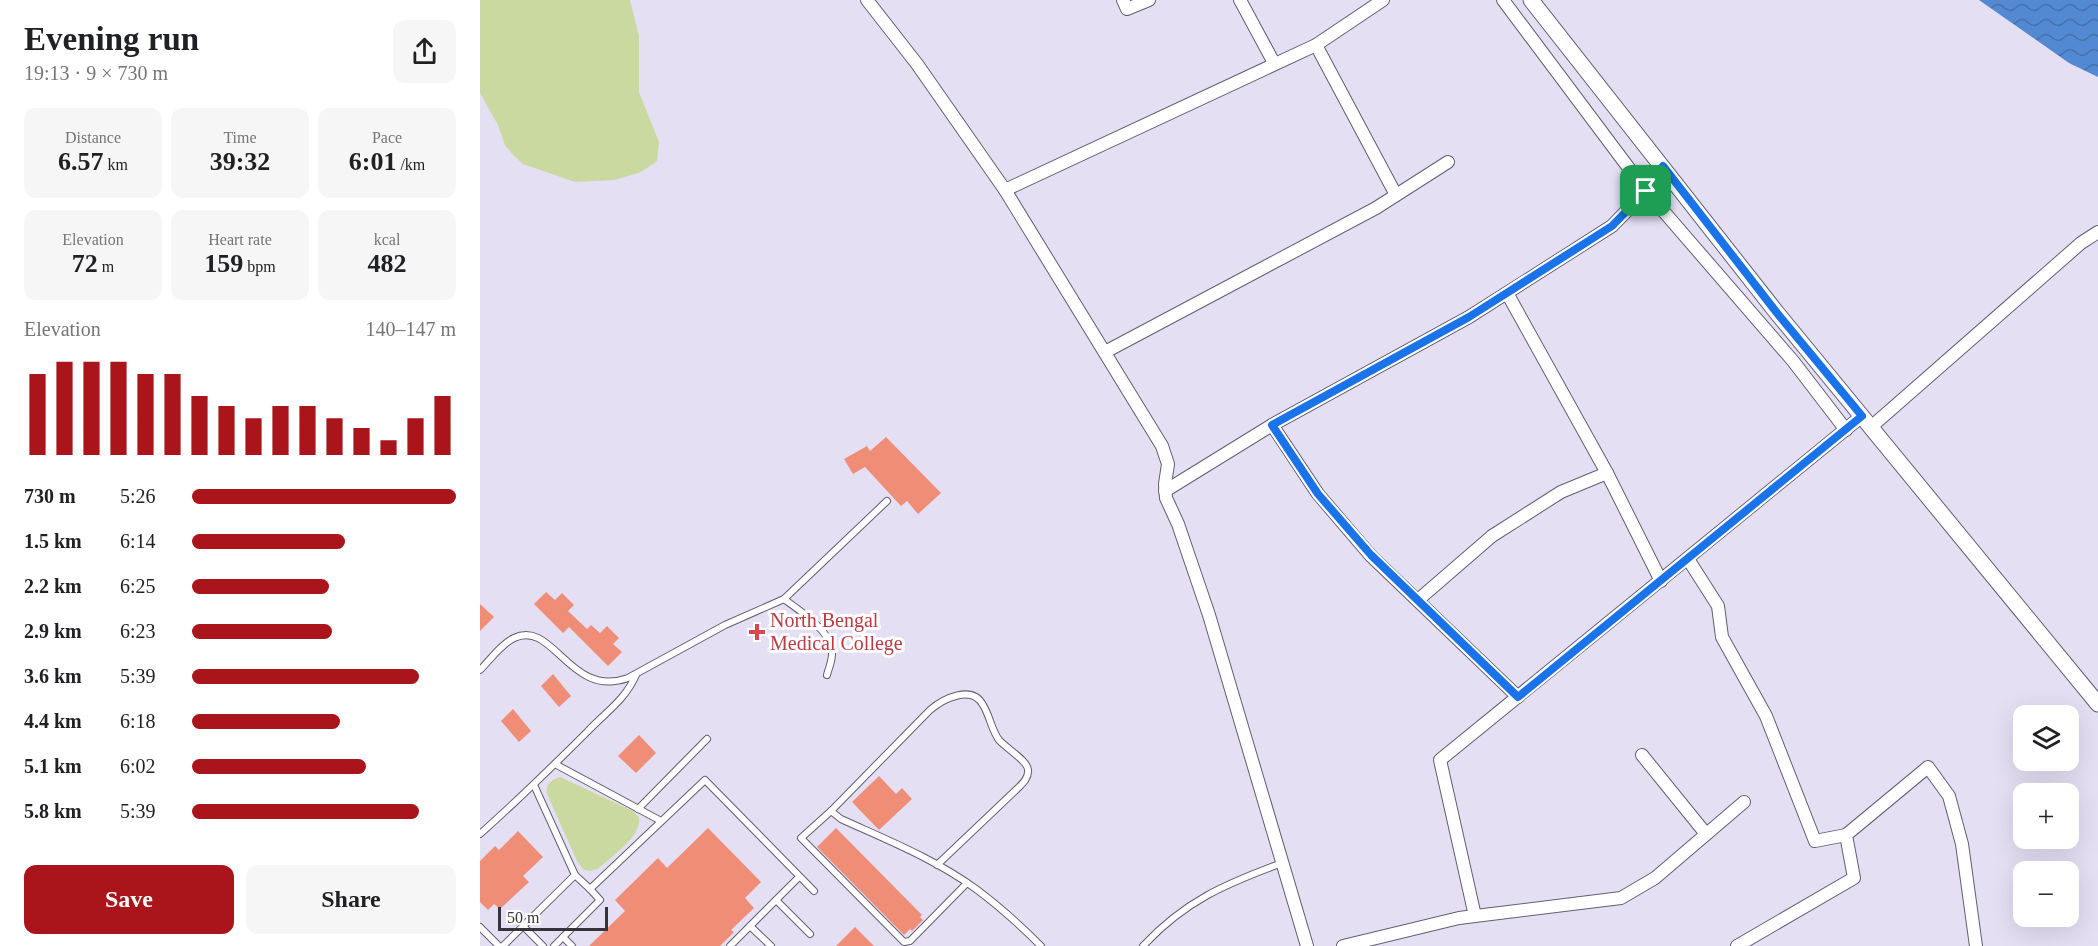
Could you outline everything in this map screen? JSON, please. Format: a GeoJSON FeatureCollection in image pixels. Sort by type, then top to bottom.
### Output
{"type":"FeatureCollection","features":[{"type":"Feature","properties":{"kind":"street"},"geometry":{"type":"LineString","coordinates":[[867,0],[917,64],[1005,190],[1165,452],[1168,464],[1165,491],[1169,507],[1178,524],[1209,615],[1307,946]]}},
{"type":"Feature","properties":{"kind":"street"},"geometry":{"type":"LineString","coordinates":[[1123,0],[1127,9],[1149,0]]}},
{"type":"Feature","properties":{"kind":"street"},"geometry":{"type":"LineString","coordinates":[[1240,0],[1274,63]]}},
{"type":"Feature","properties":{"kind":"street"},"geometry":{"type":"LineString","coordinates":[[1005,190],[1316,45],[1383,0]]}},
{"type":"Feature","properties":{"kind":"street"},"geometry":{"type":"LineString","coordinates":[[1503,0],[1646,191],[1793,361],[1846,430]]}},
{"type":"Feature","properties":{"kind":"street"},"geometry":{"type":"LineString","coordinates":[[1531,0],[1777,313],[2098,704]]}},
{"type":"Feature","properties":{"kind":"street"},"geometry":{"type":"LineString","coordinates":[[1316,45],[1396,195]]}},
{"type":"Feature","properties":{"kind":"street"},"geometry":{"type":"LineString","coordinates":[[1105,352],[1376,208],[1448,162]]}},
{"type":"Feature","properties":{"kind":"street"},"geometry":{"type":"LineString","coordinates":[[1165,491],[1272,425],[1469,317],[1612,226],[1646,191],[1663,166]]}},
{"type":"Feature","properties":{"kind":"street"},"geometry":{"type":"LineString","coordinates":[[1475,916],[1440,760],[1846,430],[1867,422],[2081,243],[2098,232]]}},
{"type":"Feature","properties":{"kind":"street"},"geometry":{"type":"LineString","coordinates":[[1507,293],[1607,473],[1661,581]]}},
{"type":"Feature","properties":{"kind":"street"},"geometry":{"type":"LineString","coordinates":[[1272,425],[1318,494],[1371,555],[1518,697]]}},
{"type":"Feature","properties":{"kind":"street"},"geometry":{"type":"LineString","coordinates":[[1418,600],[1492,536],[1561,492],[1607,473]]}},
{"type":"Feature","properties":{"kind":"street"},"geometry":{"type":"LineString","coordinates":[[1688,559],[1718,606],[1722,637],[1766,716],[1815,842],[1846,835],[1928,767],[1950,796],[1962,844],[1976,946]]}},
{"type":"Feature","properties":{"kind":"street"},"geometry":{"type":"LineString","coordinates":[[1642,756],[1706,834]]}},
{"type":"Feature","properties":{"kind":"street"},"geometry":{"type":"LineString","coordinates":[[1344,946],[1459,918],[1621,898],[1655,878],[1744,802]]}},
{"type":"Feature","properties":{"kind":"street"},"geometry":{"type":"LineString","coordinates":[[1737,946],[1854,878],[1846,835]]}},
{"type":"Feature","properties":{"kind":"lane"},"geometry":{"type":"LineString","coordinates":[[480,670],[509,641],[519,636],[530,635],[544,641],[581,673],[594,681],[612,682],[636,675],[725,625],[784,599],[887,501]]}},
{"type":"Feature","properties":{"kind":"lane"},"geometry":{"type":"LineString","coordinates":[[784,599],[827,637],[832,648],[827,675]]}},
{"type":"Feature","properties":{"kind":"lane"},"geometry":{"type":"LineString","coordinates":[[480,834],[619,704],[636,675]]}},
{"type":"Feature","properties":{"kind":"lane"},"geometry":{"type":"LineString","coordinates":[[937,865],[1027,778],[1025,762],[1008,750],[998,738],[983,704],[973,696],[947,699],[930,710],[831,811],[801,838],[902,941],[910,941],[967,883]]}},
{"type":"Feature","properties":{"kind":"lane"},"geometry":{"type":"LineString","coordinates":[[638,809],[707,739]]}},
{"type":"Feature","properties":{"kind":"lane"},"geometry":{"type":"LineString","coordinates":[[555,764],[661,821]]}},
{"type":"Feature","properties":{"kind":"lane"},"geometry":{"type":"LineString","coordinates":[[590,889],[705,780],[814,891]]}},
{"type":"Feature","properties":{"kind":"lane"},"geometry":{"type":"LineString","coordinates":[[534,785],[575,875],[600,900],[554,946]]}},
{"type":"Feature","properties":{"kind":"lane"},"geometry":{"type":"LineString","coordinates":[[831,811],[842,819],[937,865],[967,883],[1005,912],[1041,946]]}},
{"type":"Feature","properties":{"kind":"lane"},"geometry":{"type":"LineString","coordinates":[[1143,946],[1164,924],[1220,887],[1282,863]]}},
{"type":"Feature","properties":{"kind":"lane"},"geometry":{"type":"LineString","coordinates":[[480,927],[501,946],[575,875]]}},
{"type":"Feature","properties":{"kind":"lane"},"geometry":{"type":"LineString","coordinates":[[730,946],[799,877]]}},
{"type":"Feature","properties":{"kind":"lane"},"geometry":{"type":"LineString","coordinates":[[776,900],[810,934]]}},
{"type":"Feature","properties":{"kind":"lane"},"geometry":{"type":"LineString","coordinates":[[523,926],[543,946]]}},
{"type":"Feature","properties":{"kind":"lane"},"geometry":{"type":"LineString","coordinates":[[750,926],[771,946]]}},
{"type":"Feature","properties":{"kind":"lane"},"geometry":{"type":"LineString","coordinates":[[563,937],[572,946]]}},
{"type":"Feature","properties":{"kind":"green space"},"geometry":{"type":"Polygon","coordinates":[[[480,0],[630,0],[639,36],[639,92],[659,142],[657,161],[641,172],[615,180],[575,182],[523,164],[514,156],[505,145],[498,125],[480,93],[480,0]]]}},
{"type":"Feature","properties":{"kind":"green space"},"geometry":{"type":"Polygon","coordinates":[[[560,777],[633,811],[639,818],[639,825],[631,839],[598,869],[584,870],[577,861],[548,796],[549,784],[560,777]]]}},
{"type":"Feature","properties":{"kind":"water"},"geometry":{"type":"Polygon","coordinates":[[[1979,0],[2098,0],[2098,77],[2069,63],[1979,0]]]}},
{"type":"Feature","properties":{"kind":"building"},"geometry":{"type":"Polygon","coordinates":[[[886,437],[941,493],[918,514],[907,501],[901,506],[865,467],[853,474],[844,459],[867,446],[870,451],[886,437]]]}},
{"type":"Feature","properties":{"kind":"building"},"geometry":{"type":"Polygon","coordinates":[[[546,592],[555,600],[562,593],[574,605],[568,611],[587,629],[591,625],[600,633],[607,626],[619,638],[613,644],[622,652],[608,666],[569,627],[563,633],[534,604],[546,592]]]}},
{"type":"Feature","properties":{"kind":"building"},"geometry":{"type":"Polygon","coordinates":[[[480,604],[494,617],[480,631],[480,604]]]}},
{"type":"Feature","properties":{"kind":"building"},"geometry":{"type":"Polygon","coordinates":[[[553,674],[571,696],[559,707],[541,686],[553,674]]]}},
{"type":"Feature","properties":{"kind":"building"},"geometry":{"type":"Polygon","coordinates":[[[513,709],[531,731],[519,742],[501,721],[513,709]]]}},
{"type":"Feature","properties":{"kind":"building"},"geometry":{"type":"Polygon","coordinates":[[[639,735],[656,753],[636,773],[618,756],[639,735]]]}},
{"type":"Feature","properties":{"kind":"building"},"geometry":{"type":"Polygon","coordinates":[[[879,776],[896,794],[902,788],[912,799],[879,830],[852,802],[879,776]]]}},
{"type":"Feature","properties":{"kind":"building"},"geometry":{"type":"Polygon","coordinates":[[[708,828],[761,882],[745,898],[754,908],[731,930],[734,932],[720,946],[589,946],[625,911],[615,900],[658,858],[667,868],[708,828]]]}},
{"type":"Feature","properties":{"kind":"building"},"geometry":{"type":"Polygon","coordinates":[[[836,828],[922,915],[920,917],[923,920],[912,931],[910,929],[904,935],[817,847],[836,828]]]}},
{"type":"Feature","properties":{"kind":"building"},"geometry":{"type":"Polygon","coordinates":[[[518,831],[543,857],[523,876],[529,882],[500,909],[494,904],[488,910],[480,902],[480,861],[495,846],[499,850],[518,831]]]}},
{"type":"Feature","properties":{"kind":"building"},"geometry":{"type":"Polygon","coordinates":[[[855,927],[874,946],[836,946],[855,927]]]}},
{"type":"Feature","properties":{"kind":"place","name":"North Bengal Medical College"},"geometry":{"type":"Point","coordinates":[757,632]}},
{"type":"Feature","properties":{"kind":"route"},"geometry":{"type":"LineString","coordinates":[[1663,166],[1777,313],[1862,416],[1518,697],[1371,555],[1318,494],[1272,425],[1469,317],[1612,226],[1646,191],[1663,166]]}}]}
